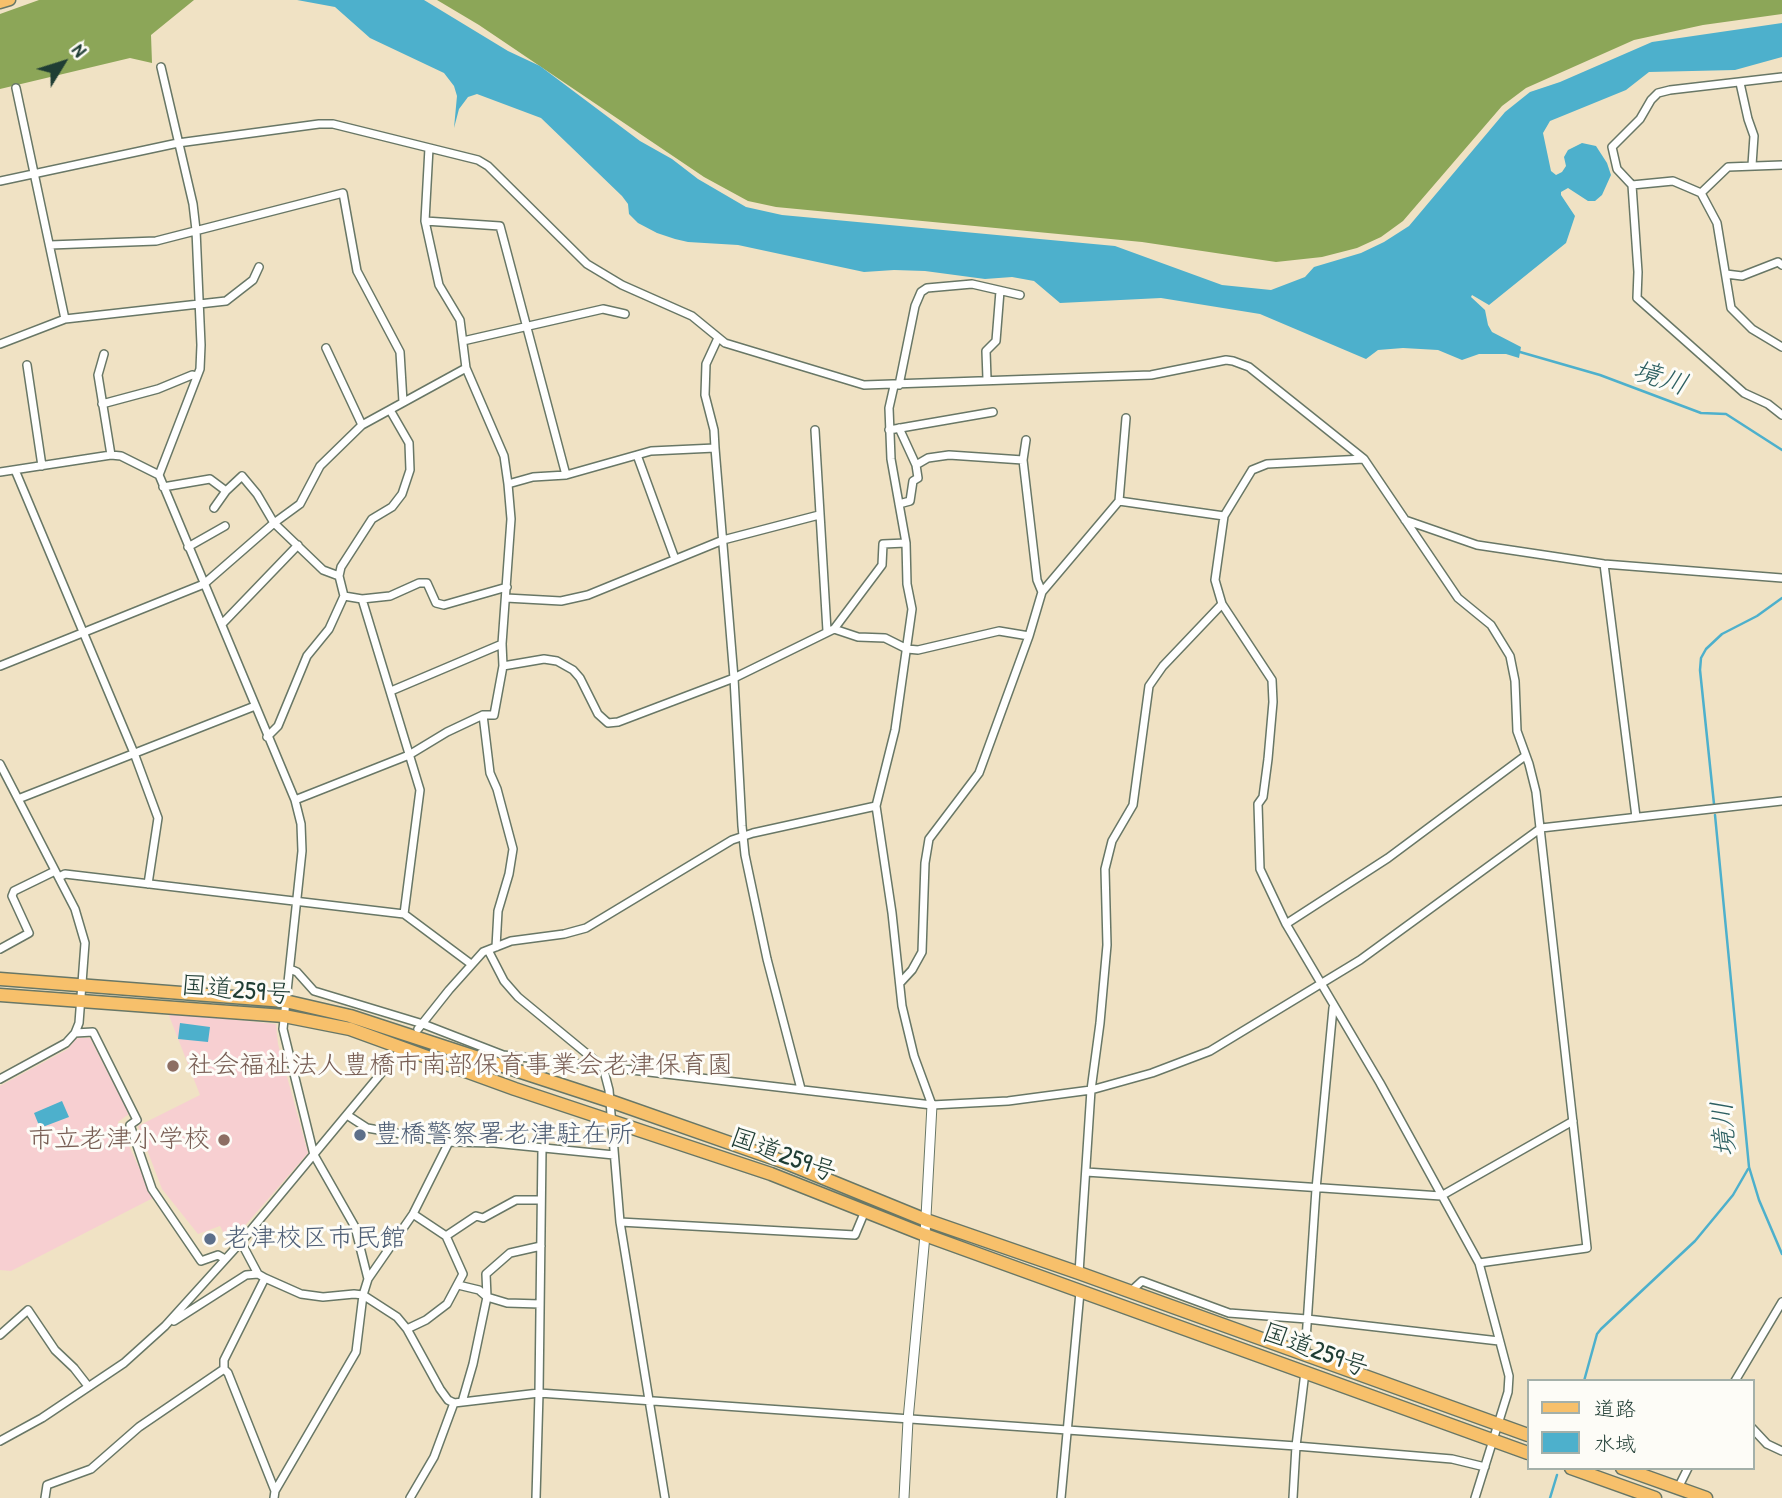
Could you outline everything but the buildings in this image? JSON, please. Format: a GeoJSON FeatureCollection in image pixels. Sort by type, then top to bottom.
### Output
{"type":"FeatureCollection","features":[{"type":"Feature","properties":{"kind":"highway","name":"国道259号"},"geometry":{"type":"LineString","coordinates":[[0,979],[285,1001],[349,1016],[610,1101],[784,1162],[926,1220],[1526,1434]]}},
{"type":"Feature","properties":{"kind":"highway","name":"国道259号"},"geometry":{"type":"LineString","coordinates":[[0,995],[284,1016],[350,1029],[515,1089],[771,1174],[925,1235],[1526,1452]]}},
{"type":"Feature","properties":{"kind":"highway"},"geometry":{"type":"LineString","coordinates":[[1577,1470],[1655,1498]]}},
{"type":"Feature","properties":{"kind":"highway"},"geometry":{"type":"LineString","coordinates":[[1628,1470],[1706,1498]]}},
{"type":"Feature","properties":{"kind":"main road"},"geometry":{"type":"LineString","coordinates":[[0,3],[10,0]]}},
{"type":"Feature","properties":{"kind":"street"},"geometry":{"type":"LineString","coordinates":[[161,67],[193,204],[201,357],[197,376],[159,475],[295,800],[301,824],[302,851],[285,1001],[286,1046],[314,1154],[355,1227],[368,1279]]}},
{"type":"Feature","properties":{"kind":"street"},"geometry":{"type":"LineString","coordinates":[[1782,77],[1658,93],[1640,120],[1612,147],[1617,169],[1632,185],[1638,272],[1637,298],[1744,393],[1768,404],[1782,415]]}},
{"type":"Feature","properties":{"kind":"street"},"geometry":{"type":"LineString","coordinates":[[1740,83],[1754,136],[1752,164]]}},
{"type":"Feature","properties":{"kind":"street"},"geometry":{"type":"LineString","coordinates":[[16,88],[65,319]]}},
{"type":"Feature","properties":{"kind":"street"},"geometry":{"type":"LineString","coordinates":[[0,181],[178,143],[333,124],[478,160],[488,166],[587,264],[622,285],[692,316],[725,343],[864,385],[897,386],[987,379],[1151,375],[1226,360],[1249,367],[1364,459],[1458,598],[1491,625],[1510,656],[1515,681],[1517,731],[1536,792],[1541,828],[1587,1248],[1479,1263]]}},
{"type":"Feature","properties":{"kind":"street"},"geometry":{"type":"LineString","coordinates":[[295,800],[409,755],[447,732],[483,715],[494,715],[503,666],[502,644],[511,519],[508,484],[504,456],[466,368],[457,313],[439,285],[425,221],[429,148]]}},
{"type":"Feature","properties":{"kind":"street"},"geometry":{"type":"LineString","coordinates":[[1701,193],[1728,167],[1782,164]]}},
{"type":"Feature","properties":{"kind":"street"},"geometry":{"type":"LineString","coordinates":[[1632,185],[1673,181],[1701,193],[1717,223],[1731,308],[1752,329],[1782,347]]}},
{"type":"Feature","properties":{"kind":"street"},"geometry":{"type":"LineString","coordinates":[[50,245],[156,241],[343,194],[357,271],[400,352],[403,402]]}},
{"type":"Feature","properties":{"kind":"street"},"geometry":{"type":"LineString","coordinates":[[425,221],[500,226],[566,475]]}},
{"type":"Feature","properties":{"kind":"street"},"geometry":{"type":"LineString","coordinates":[[1726,274],[1742,276],[1777,262],[1782,265]]}},
{"type":"Feature","properties":{"kind":"street"},"geometry":{"type":"LineString","coordinates":[[0,344],[65,319],[226,301],[253,280],[259,267]]}},
{"type":"Feature","properties":{"kind":"street"},"geometry":{"type":"LineString","coordinates":[[904,1498],[908,1420],[925,1235],[932,1105],[914,1056],[902,1006],[876,806],[895,730],[912,610],[907,584],[906,543],[891,459],[889,408],[921,292],[928,288],[972,284],[1020,295]]}},
{"type":"Feature","properties":{"kind":"street"},"geometry":{"type":"LineString","coordinates":[[987,379],[986,351],[996,341],[1000,291]]}},
{"type":"Feature","properties":{"kind":"street"},"geometry":{"type":"LineString","coordinates":[[463,341],[603,309],[625,314]]}},
{"type":"Feature","properties":{"kind":"street"},"geometry":{"type":"LineString","coordinates":[[1775,341],[1782,334]]}},
{"type":"Feature","properties":{"kind":"street"},"geometry":{"type":"LineString","coordinates":[[718,338],[706,364],[705,395],[714,430],[734,678],[743,836],[768,959],[800,1089]]}},
{"type":"Feature","properties":{"kind":"street"},"geometry":{"type":"LineString","coordinates":[[326,348],[362,425]]}},
{"type":"Feature","properties":{"kind":"street"},"geometry":{"type":"LineString","coordinates":[[104,354],[98,375],[111,455]]}},
{"type":"Feature","properties":{"kind":"street"},"geometry":{"type":"LineString","coordinates":[[27,365],[42,466]]}},
{"type":"Feature","properties":{"kind":"street"},"geometry":{"type":"LineString","coordinates":[[0,666],[204,584],[300,504],[320,466],[362,425],[466,368]]}},
{"type":"Feature","properties":{"kind":"street"},"geometry":{"type":"LineString","coordinates":[[102,404],[158,389],[192,375],[197,376]]}},
{"type":"Feature","properties":{"kind":"street"},"geometry":{"type":"LineString","coordinates":[[267,737],[278,726],[307,656],[329,629],[344,596],[339,576],[341,567],[372,519],[392,507],[402,494],[410,470],[409,443],[390,410]]}},
{"type":"Feature","properties":{"kind":"street"},"geometry":{"type":"LineString","coordinates":[[889,430],[993,411]]}},
{"type":"Feature","properties":{"kind":"street"},"geometry":{"type":"LineString","coordinates":[[900,983],[912,970],[922,952],[925,863],[929,839],[979,773],[1029,636],[1042,592],[1119,501],[1126,418]]}},
{"type":"Feature","properties":{"kind":"street"},"geometry":{"type":"LineString","coordinates":[[899,428],[916,465],[918,478],[913,481],[910,501],[899,504]]}},
{"type":"Feature","properties":{"kind":"street"},"geometry":{"type":"LineString","coordinates":[[815,430],[819,515],[831,630]]}},
{"type":"Feature","properties":{"kind":"street"},"geometry":{"type":"LineString","coordinates":[[1026,440],[1023,460],[1037,580],[1042,592]]}},
{"type":"Feature","properties":{"kind":"street"},"geometry":{"type":"LineString","coordinates":[[508,484],[566,475],[651,451],[715,448]]}},
{"type":"Feature","properties":{"kind":"street"},"geometry":{"type":"LineString","coordinates":[[0,472],[111,455],[121,456],[159,475]]}},
{"type":"Feature","properties":{"kind":"street"},"geometry":{"type":"LineString","coordinates":[[637,455],[675,559]]}},
{"type":"Feature","properties":{"kind":"street"},"geometry":{"type":"LineString","coordinates":[[916,465],[928,458],[949,455],[1023,460]]}},
{"type":"Feature","properties":{"kind":"street"},"geometry":{"type":"LineString","coordinates":[[1364,459],[1267,464],[1252,470],[1224,516],[1215,580],[1222,604],[1272,681],[1268,759],[1263,797],[1258,804],[1260,869],[1286,924],[1380,1083],[1479,1263],[1509,1376],[1508,1392],[1475,1498]]}},
{"type":"Feature","properties":{"kind":"street"},"geometry":{"type":"LineString","coordinates":[[15,470],[134,753],[158,818],[148,884]]}},
{"type":"Feature","properties":{"kind":"street"},"geometry":{"type":"LineString","coordinates":[[214,508],[226,491],[242,476],[257,494],[274,523],[323,570],[339,576]]}},
{"type":"Feature","properties":{"kind":"street"},"geometry":{"type":"LineString","coordinates":[[163,487],[210,479],[226,491]]}},
{"type":"Feature","properties":{"kind":"street"},"geometry":{"type":"LineString","coordinates":[[1119,501],[1224,516]]}},
{"type":"Feature","properties":{"kind":"street"},"geometry":{"type":"LineString","coordinates":[[506,598],[561,601],[588,596],[723,540],[819,515]]}},
{"type":"Feature","properties":{"kind":"street"},"geometry":{"type":"LineString","coordinates":[[1404,520],[1477,545],[1604,565],[1782,578]]}},
{"type":"Feature","properties":{"kind":"street"},"geometry":{"type":"LineString","coordinates":[[188,547],[225,526]]}},
{"type":"Feature","properties":{"kind":"street"},"geometry":{"type":"LineString","coordinates":[[503,666],[544,659],[557,661],[573,670],[580,678],[598,714],[608,723],[618,722],[734,678],[831,630],[882,565],[883,544],[906,543]]}},
{"type":"Feature","properties":{"kind":"street"},"geometry":{"type":"LineString","coordinates":[[222,624],[298,545]]}},
{"type":"Feature","properties":{"kind":"street"},"geometry":{"type":"LineString","coordinates":[[1604,565],[1636,817]]}},
{"type":"Feature","properties":{"kind":"street"},"geometry":{"type":"LineString","coordinates":[[344,596],[362,599],[390,596],[419,583],[428,583],[436,603],[444,605],[507,587]]}},
{"type":"Feature","properties":{"kind":"street"},"geometry":{"type":"LineString","coordinates":[[362,599],[420,790],[404,914]]}},
{"type":"Feature","properties":{"kind":"street"},"geometry":{"type":"LineString","coordinates":[[1079,1273],[1091,1090],[1107,944],[1105,869],[1112,841],[1133,805],[1149,686],[1163,666],[1222,604]]}},
{"type":"Feature","properties":{"kind":"street"},"geometry":{"type":"LineString","coordinates":[[831,630],[885,638],[907,649],[918,650],[999,631],[1029,636]]}},
{"type":"Feature","properties":{"kind":"street"},"geometry":{"type":"LineString","coordinates":[[391,691],[502,644]]}},
{"type":"Feature","properties":{"kind":"street"},"geometry":{"type":"LineString","coordinates":[[18,799],[255,706]]}},
{"type":"Feature","properties":{"kind":"street"},"geometry":{"type":"LineString","coordinates":[[483,715],[487,759],[513,849],[492,949],[504,981],[518,998],[603,1067],[610,1101],[620,1222],[665,1498]]}},
{"type":"Feature","properties":{"kind":"street"},"geometry":{"type":"LineString","coordinates":[[1286,924],[1388,858],[1525,755]]}},
{"type":"Feature","properties":{"kind":"street"},"geometry":{"type":"LineString","coordinates":[[0,764],[75,909],[85,943],[79,1023],[75,1033],[66,1043],[0,1079]]}},
{"type":"Feature","properties":{"kind":"street"},"geometry":{"type":"LineString","coordinates":[[290,969],[297,972],[314,991],[503,1055],[932,1105],[1009,1101],[1091,1090],[1152,1073],[1210,1051],[1360,960],[1541,828],[1782,801]]}},
{"type":"Feature","properties":{"kind":"street"},"geometry":{"type":"LineString","coordinates":[[421,1027],[471,964],[492,949],[511,941],[564,934],[586,928],[714,850],[743,836],[876,806]]}},
{"type":"Feature","properties":{"kind":"street"},"geometry":{"type":"LineString","coordinates":[[0,949],[29,933],[12,896],[14,891],[57,874],[65,874],[404,914],[471,964]]}},
{"type":"Feature","properties":{"kind":"street"},"geometry":{"type":"LineString","coordinates":[[1305,1355],[1316,1189],[1333,1007]]}},
{"type":"Feature","properties":{"kind":"street"},"geometry":{"type":"LineString","coordinates":[[75,1033],[93,1032],[137,1120],[130,1125],[152,1189],[201,1261],[218,1255],[225,1259]]}},
{"type":"Feature","properties":{"kind":"street"},"geometry":{"type":"LineString","coordinates":[[0,1441],[41,1418],[124,1363],[165,1326],[241,1242],[398,1053]]}},
{"type":"Feature","properties":{"kind":"street"},"geometry":{"type":"LineString","coordinates":[[347,1115],[368,1128],[449,1142],[614,1155]]}},
{"type":"Feature","properties":{"kind":"street"},"geometry":{"type":"LineString","coordinates":[[1086,1172],[1441,1196],[1573,1121]]}},
{"type":"Feature","properties":{"kind":"street"},"geometry":{"type":"LineString","coordinates":[[274,1494],[356,1352],[363,1296],[368,1279],[413,1214],[449,1142]]}},
{"type":"Feature","properties":{"kind":"street"},"geometry":{"type":"LineString","coordinates":[[536,1498],[542,1149]]}},
{"type":"Feature","properties":{"kind":"street"},"geometry":{"type":"LineString","coordinates":[[446,1236],[475,1216],[483,1218],[516,1200],[541,1200]]}},
{"type":"Feature","properties":{"kind":"street"},"geometry":{"type":"LineString","coordinates":[[620,1222],[855,1235],[865,1211]]}},
{"type":"Feature","properties":{"kind":"street"},"geometry":{"type":"LineString","coordinates":[[407,1329],[426,1320],[447,1304],[463,1274],[446,1236],[413,1214]]}},
{"type":"Feature","properties":{"kind":"street"},"geometry":{"type":"LineString","coordinates":[[241,1242],[261,1276]]}},
{"type":"Feature","properties":{"kind":"street"},"geometry":{"type":"LineString","coordinates":[[410,1498],[434,1457],[473,1364],[486,1297],[486,1274],[510,1253],[541,1246]]}},
{"type":"Feature","properties":{"kind":"street"},"geometry":{"type":"LineString","coordinates":[[165,1326],[246,1276],[261,1276],[301,1294],[323,1297],[354,1294],[363,1296],[397,1317],[407,1329],[440,1389],[448,1400],[458,1402],[539,1393],[1296,1446],[1452,1459],[1485,1467]]}},
{"type":"Feature","properties":{"kind":"street"},"geometry":{"type":"LineString","coordinates":[[261,1276],[223,1360],[224,1370],[228,1373],[274,1494]]}},
{"type":"Feature","properties":{"kind":"street"},"geometry":{"type":"LineString","coordinates":[[1130,1292],[1142,1281],[1229,1313],[1499,1341]]}},
{"type":"Feature","properties":{"kind":"street"},"geometry":{"type":"LineString","coordinates":[[458,1286],[479,1290],[486,1297],[507,1303],[540,1304]]}},
{"type":"Feature","properties":{"kind":"street"},"geometry":{"type":"LineString","coordinates":[[1061,1498],[1080,1292]]}},
{"type":"Feature","properties":{"kind":"street"},"geometry":{"type":"LineString","coordinates":[[1736,1379],[1782,1302]]}},
{"type":"Feature","properties":{"kind":"street"},"geometry":{"type":"LineString","coordinates":[[0,1335],[28,1310],[55,1350],[88,1386]]}},
{"type":"Feature","properties":{"kind":"street"},"geometry":{"type":"LineString","coordinates":[[45,1498],[47,1485],[91,1469],[139,1427],[224,1370]]}},
{"type":"Feature","properties":{"kind":"street"},"geometry":{"type":"LineString","coordinates":[[1293,1498],[1305,1372]]}},
{"type":"Feature","properties":{"kind":"street"},"geometry":{"type":"LineString","coordinates":[[1754,1430],[1767,1444],[1782,1451]]}},
{"type":"Feature","properties":{"kind":"street"},"geometry":{"type":"LineString","coordinates":[[1678,1488],[1687,1470]]}},
{"type":"Feature","properties":{"kind":"shaded area","name":"市立老津小学校"},"geometry":{"type":"Polygon","coordinates":[[[168,1013],[276,1024],[278,1044],[308,1153],[229,1244],[220,1226],[198,1234],[162,1189],[138,1126],[200,1095],[168,1013]]]}},
{"type":"Feature","properties":{"kind":"shaded area"},"geometry":{"type":"Polygon","coordinates":[[[77,1038],[90,1038],[129,1114],[118,1122],[153,1198],[11,1271],[0,1270],[0,1086],[68,1049],[77,1038]]]}},
{"type":"Feature","properties":{"kind":"green space"},"geometry":{"type":"Polygon","coordinates":[[[39,0],[194,0],[151,35],[152,63],[130,58],[0,89],[0,14],[39,0]]]}},
{"type":"Feature","properties":{"kind":"green space"},"geometry":{"type":"Polygon","coordinates":[[[437,0],[1782,0],[1782,14],[1703,25],[1634,40],[1526,88],[1502,106],[1403,221],[1381,237],[1357,248],[1322,257],[1276,262],[1142,242],[776,207],[748,201],[704,177],[479,25],[437,0]]]}},
{"type":"Feature","properties":{"kind":"water"},"geometry":{"type":"Polygon","coordinates":[[[297,0],[424,0],[508,51],[540,66],[640,141],[746,207],[782,215],[1115,246],[1222,285],[1271,290],[1305,277],[1314,267],[1361,253],[1409,226],[1505,112],[1530,92],[1560,82],[1652,42],[1782,23],[1782,57],[1735,70],[1649,72],[1626,90],[1550,121],[1543,133],[1551,171],[1556,175],[1562,172],[1566,166],[1564,157],[1568,150],[1582,143],[1596,146],[1611,175],[1602,195],[1595,201],[1588,201],[1568,188],[1561,192],[1575,216],[1566,243],[1489,305],[1472,295],[1485,310],[1492,332],[1521,347],[1519,358],[1506,354],[1479,354],[1462,360],[1438,350],[1403,348],[1378,350],[1366,359],[1260,314],[1161,298],[1060,303],[1034,281],[1012,277],[985,279],[925,271],[864,272],[738,245],[688,242],[657,233],[638,223],[629,214],[628,204],[622,196],[541,118],[477,94],[468,97],[459,109],[454,128],[457,96],[454,86],[444,73],[370,38],[335,7],[297,0]]]}},
{"type":"Feature","properties":{"kind":"water"},"geometry":{"type":"Polygon","coordinates":[[[180,1023],[210,1027],[208,1042],[178,1039],[180,1023]]]}},
{"type":"Feature","properties":{"kind":"water"},"geometry":{"type":"Polygon","coordinates":[[[62,1101],[69,1117],[40,1128],[34,1113],[62,1101]]]}},
{"type":"Feature","properties":{"kind":"waterway","name":"境川"},"geometry":{"type":"LineString","coordinates":[[1520,352],[1600,375],[1701,413],[1726,414],[1782,450]]}},
{"type":"Feature","properties":{"kind":"waterway","name":"境川"},"geometry":{"type":"LineString","coordinates":[[1714,804],[1701,658],[1706,649],[1722,634],[1757,616],[1782,598]]}},
{"type":"Feature","properties":{"kind":"waterway","name":"境川"},"geometry":{"type":"LineString","coordinates":[[1715,815],[1749,1167],[1759,1200],[1782,1254]]}},
{"type":"Feature","properties":{"kind":"waterway","name":"境川"},"geometry":{"type":"LineString","coordinates":[[1585,1379],[1597,1334],[1695,1241],[1733,1195],[1748,1169]]}},
{"type":"Feature","properties":{"kind":"waterway","name":"境川"},"geometry":{"type":"LineString","coordinates":[[1550,1498],[1557,1475]]}},
{"type":"Feature","properties":{"kind":"place","name":"社会福祉法人豊橋市南部保育事業会老津保育園"},"geometry":{"type":"Point","coordinates":[173,1066]}},
{"type":"Feature","properties":{"kind":"place","name":"豊橋警察署老津駐在所"},"geometry":{"type":"Point","coordinates":[360,1135]}},
{"type":"Feature","properties":{"kind":"place","name":"市立老津小学校"},"geometry":{"type":"Point","coordinates":[224,1140]}},
{"type":"Feature","properties":{"kind":"place","name":"老津校区市民館"},"geometry":{"type":"Point","coordinates":[210,1239]}}]}
